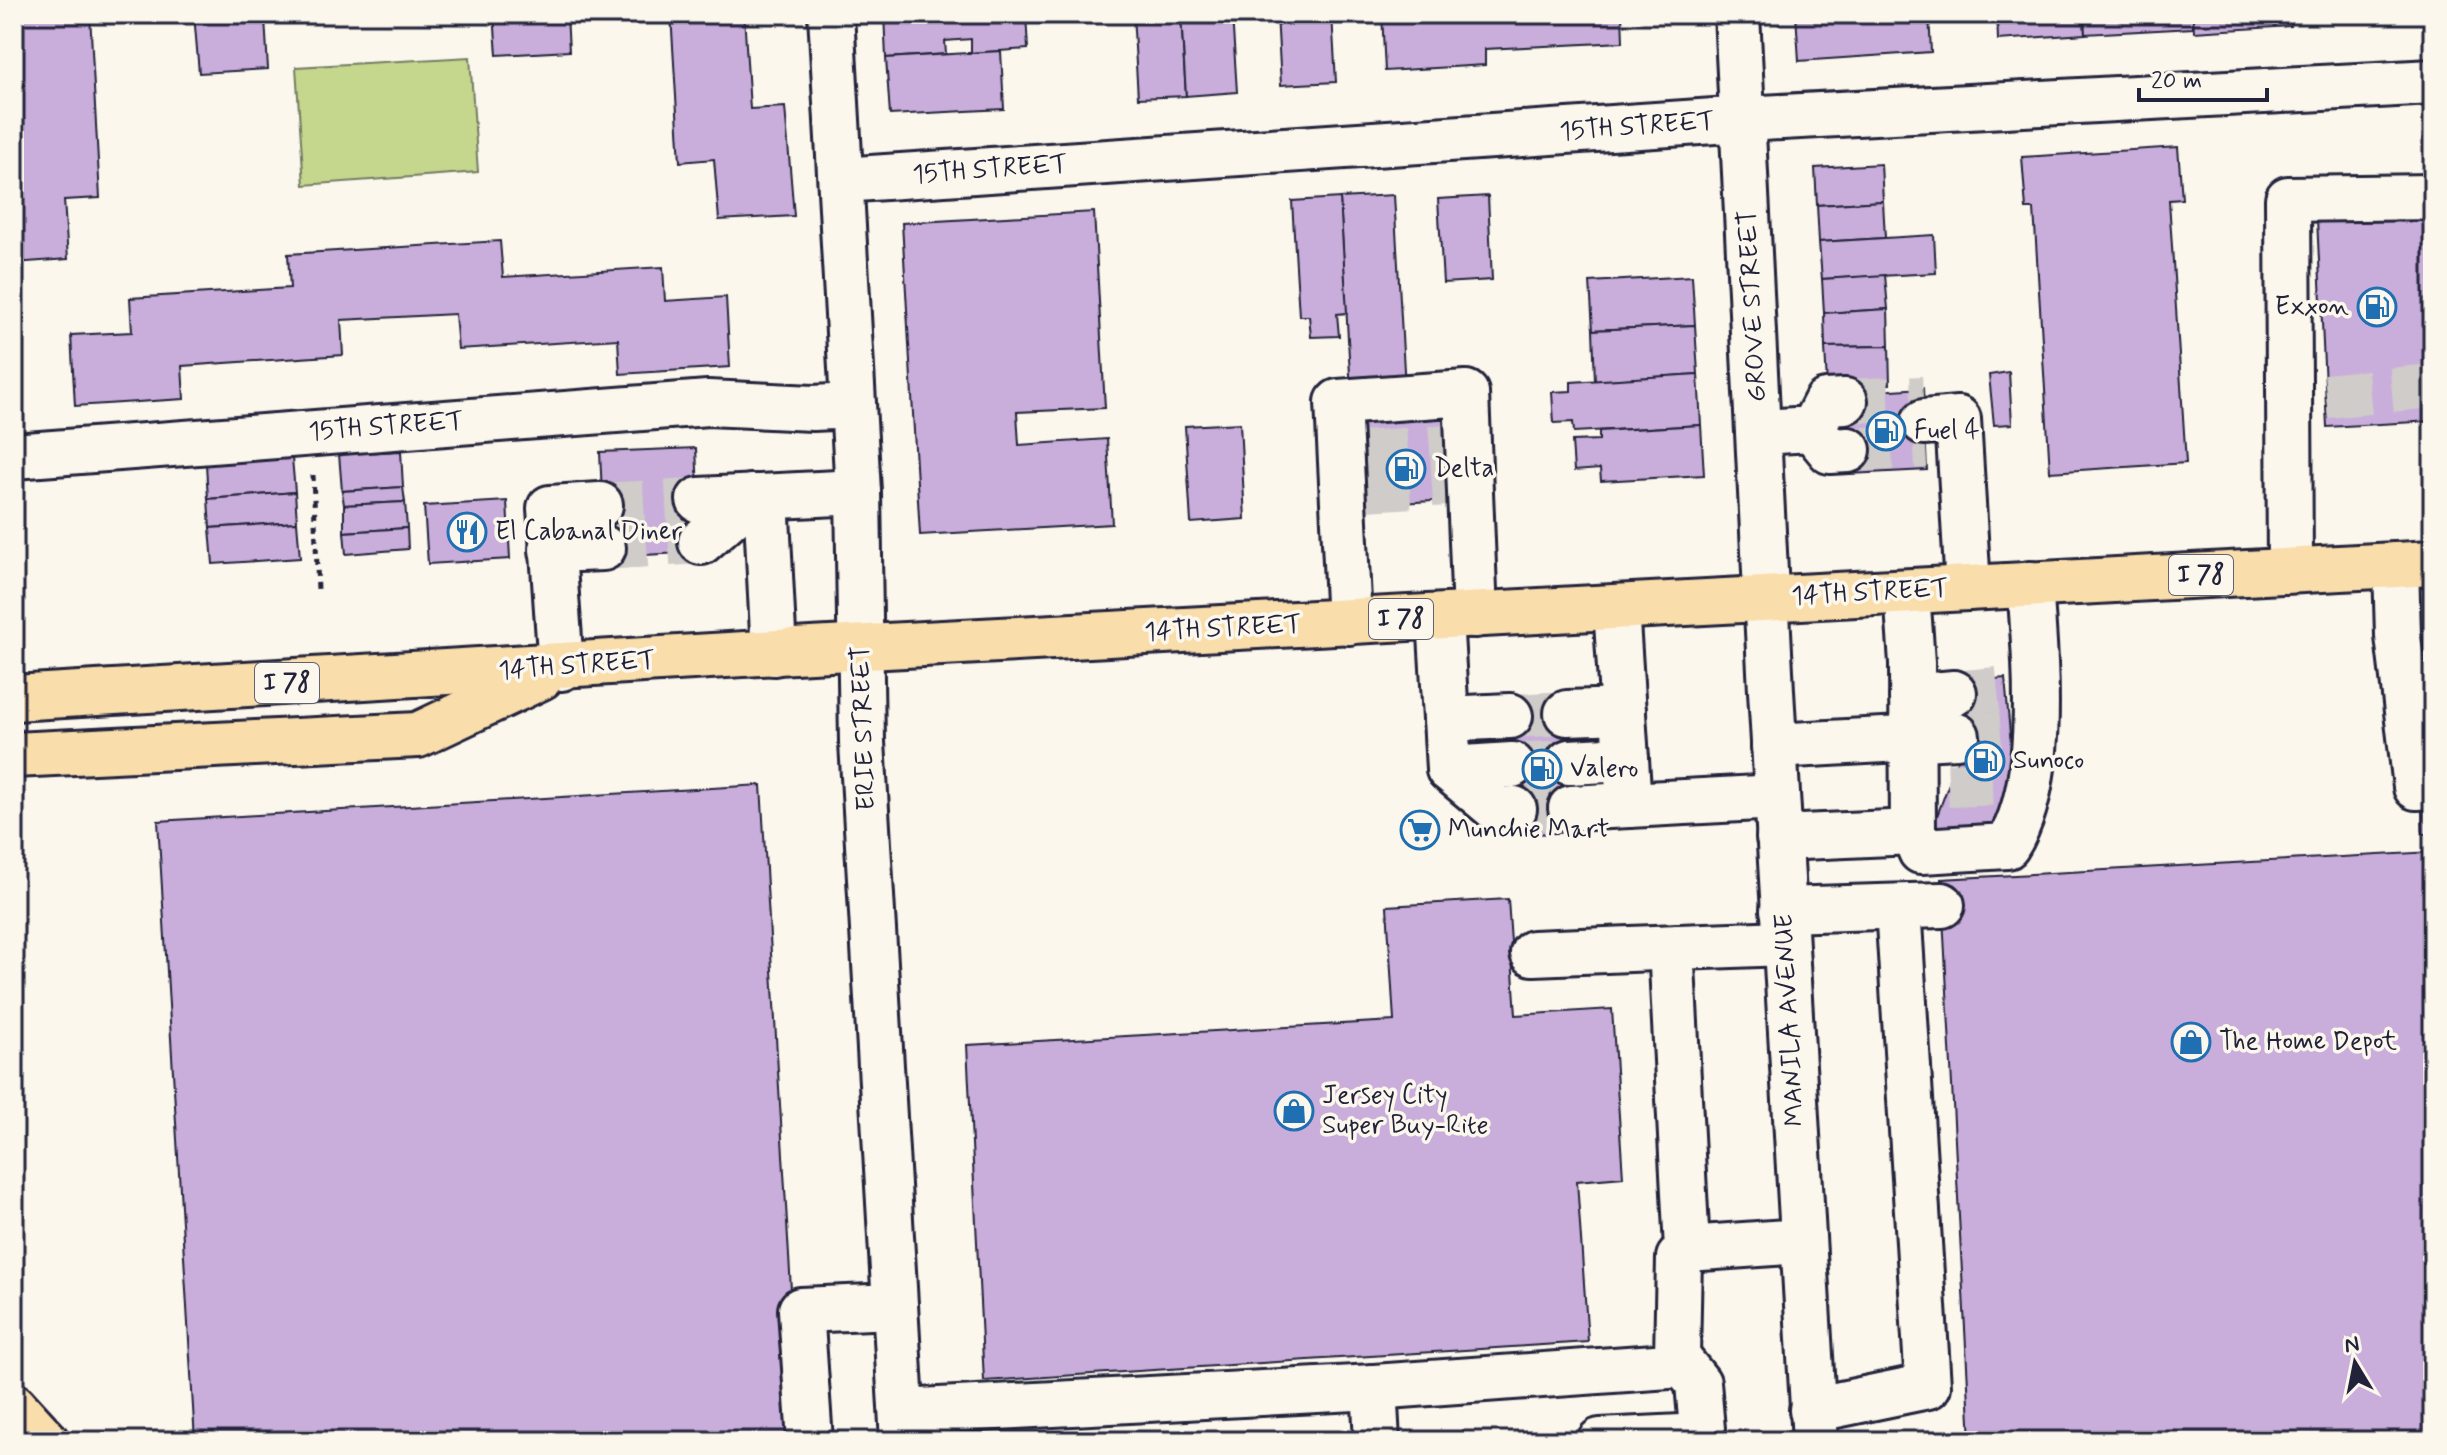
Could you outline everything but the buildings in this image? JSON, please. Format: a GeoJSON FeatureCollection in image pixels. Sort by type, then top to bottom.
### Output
{"type":"FeatureCollection","features":[{"type":"Feature","properties":{"kind":"main road","name":"14TH STREET"},"geometry":{"type":"LineString","coordinates":[[14,698],[774,653],[2414,564]]}},
{"type":"Feature","properties":{"kind":"main road"},"geometry":{"type":"LineString","coordinates":[[14,755],[418,735],[561,668]]}},
{"type":"Feature","properties":{"kind":"main road"},"geometry":{"type":"LineString","coordinates":[[14,1406],[46,1441]]}},
{"type":"Feature","properties":{"kind":"street","name":"ERIE STREET"},"geometry":{"type":"LineString","coordinates":[[831,14],[858,492],[862,742],[902,1427]]}},
{"type":"Feature","properties":{"kind":"street","name":"GROVE STREET"},"geometry":{"type":"LineString","coordinates":[[1737,14],[1767,599]]}},
{"type":"Feature","properties":{"kind":"street","name":"15TH STREET"},"geometry":{"type":"LineString","coordinates":[[841,180],[1744,119],[2433,82]]}},
{"type":"Feature","properties":{"kind":"street"},"geometry":{"type":"LineString","coordinates":[[2290,570],[2307,397],[2288,199],[2433,197]]}},
{"type":"Feature","properties":{"kind":"street"},"geometry":{"type":"LineString","coordinates":[[1349,622],[1354,472],[1338,402],[1466,393],[1458,465],[1458,616],[1446,719],[1449,769],[1498,810],[1514,809]]}},
{"type":"Feature","properties":{"kind":"street","name":"15TH STREET"},"geometry":{"type":"LineString","coordinates":[[14,456],[708,403],[813,408],[853,406]]}},
{"type":"Feature","properties":{"kind":"street"},"geometry":{"type":"LineString","coordinates":[[1930,421],[1958,419],[1968,588]]}},
{"type":"Feature","properties":{"kind":"street"},"geometry":{"type":"LineString","coordinates":[[1760,432],[1839,427]]}},
{"type":"Feature","properties":{"kind":"street"},"geometry":{"type":"LineString","coordinates":[[700,521],[759,497],[858,492]]}},
{"type":"Feature","properties":{"kind":"street"},"geometry":{"type":"LineString","coordinates":[[759,497],[774,653]]}},
{"type":"Feature","properties":{"kind":"street"},"geometry":{"type":"LineString","coordinates":[[561,668],[550,508],[602,527]]}},
{"type":"Feature","properties":{"kind":"street"},"geometry":{"type":"LineString","coordinates":[[2414,564],[2404,682],[2416,787],[2433,786]]}},
{"type":"Feature","properties":{"kind":"street"},"geometry":{"type":"LineString","coordinates":[[1907,592],[1926,709],[1930,786],[1913,832],[1921,851],[2007,846],[2022,822],[2018,782],[2021,687],[2030,584]]}},
{"type":"Feature","properties":{"kind":"street","name":"MANILA AVENUE"},"geometry":{"type":"LineString","coordinates":[[1767,599],[1802,1241],[1817,1428]]}},
{"type":"Feature","properties":{"kind":"street"},"geometry":{"type":"LineString","coordinates":[[1616,607],[1629,805]]}},
{"type":"Feature","properties":{"kind":"street"},"geometry":{"type":"LineString","coordinates":[[1926,709],[1957,736]]}},
{"type":"Feature","properties":{"kind":"street"},"geometry":{"type":"LineString","coordinates":[[1774,746],[1926,709]]}},
{"type":"Feature","properties":{"kind":"street"},"geometry":{"type":"LineString","coordinates":[[1567,713],[1623,711]]}},
{"type":"Feature","properties":{"kind":"street"},"geometry":{"type":"LineString","coordinates":[[1446,719],[1510,716]]}},
{"type":"Feature","properties":{"kind":"street"},"geometry":{"type":"LineString","coordinates":[[1569,762],[1626,759]]}},
{"type":"Feature","properties":{"kind":"street"},"geometry":{"type":"LineString","coordinates":[[1449,769],[1512,765]]}},
{"type":"Feature","properties":{"kind":"street"},"geometry":{"type":"LineString","coordinates":[[1571,808],[1629,805],[1913,832]]}},
{"type":"Feature","properties":{"kind":"street"},"geometry":{"type":"LineString","coordinates":[[1533,953],[1679,947],[1898,907],[1942,905]]}},
{"type":"Feature","properties":{"kind":"street"},"geometry":{"type":"LineString","coordinates":[[1817,1428],[1928,1386],[1898,907]]}},
{"type":"Feature","properties":{"kind":"street"},"geometry":{"type":"LineString","coordinates":[[1679,947],[1672,966],[1687,1249]]}},
{"type":"Feature","properties":{"kind":"street"},"geometry":{"type":"LineString","coordinates":[[1600,1441],[1702,1438],[1698,1383],[1677,1357],[1678,1267],[1679,1258],[1687,1249],[1802,1241]]}},
{"type":"Feature","properties":{"kind":"street"},"geometry":{"type":"LineString","coordinates":[[810,1441],[801,1310],[894,1306]]}},
{"type":"Feature","properties":{"kind":"street"},"geometry":{"type":"LineString","coordinates":[[902,1427],[1374,1387],[1656,1368],[1669,1366],[1677,1357]]}},
{"type":"Feature","properties":{"kind":"street"},"geometry":{"type":"LineString","coordinates":[[1374,1387],[1377,1441]]}},
{"type":"Feature","properties":{"kind":"path"},"geometry":{"type":"LineString","coordinates":[[313,469],[318,590]]}},
{"type":"Feature","properties":{"kind":"green space"},"geometry":{"type":"Polygon","coordinates":[[[470,57],[478,172],[304,185],[296,67],[470,57]]]}},
{"type":"Feature","properties":{"kind":"tunnel"},"geometry":{"type":"LineString","coordinates":[[2326,396],[2433,386]]}},
{"type":"Feature","properties":{"kind":"tunnel"},"geometry":{"type":"LineString","coordinates":[[1845,401],[1923,398]]}},
{"type":"Feature","properties":{"kind":"tunnel"},"geometry":{"type":"LineString","coordinates":[[1848,450],[1926,446]]}},
{"type":"Feature","properties":{"kind":"tunnel"},"geometry":{"type":"LineString","coordinates":[[1364,453],[1446,447]]}},
{"type":"Feature","properties":{"kind":"tunnel"},"geometry":{"type":"LineString","coordinates":[[1366,489],[1448,484]]}},
{"type":"Feature","properties":{"kind":"tunnel"},"geometry":{"type":"LineString","coordinates":[[600,505],[699,500]]}},
{"type":"Feature","properties":{"kind":"tunnel"},"geometry":{"type":"LineString","coordinates":[[603,548],[701,542]]}},
{"type":"Feature","properties":{"kind":"tunnel"},"geometry":{"type":"LineString","coordinates":[[1954,693],[2006,688]]}},
{"type":"Feature","properties":{"kind":"tunnel"},"geometry":{"type":"LineString","coordinates":[[1510,716],[1567,713]]}},
{"type":"Feature","properties":{"kind":"tunnel"},"geometry":{"type":"LineString","coordinates":[[1957,736],[2010,732]]}},
{"type":"Feature","properties":{"kind":"tunnel"},"geometry":{"type":"LineString","coordinates":[[1512,765],[1569,762]]}},
{"type":"Feature","properties":{"kind":"tunnel"},"geometry":{"type":"LineString","coordinates":[[1948,785],[2008,783]]}},
{"type":"Feature","properties":{"kind":"tunnel"},"geometry":{"type":"LineString","coordinates":[[1514,809],[1571,808]]}},
{"type":"Feature","properties":{"kind":"place","name":"Exxon"},"geometry":{"type":"Point","coordinates":[2377,307]}},
{"type":"Feature","properties":{"kind":"place","name":"Fuel 4"},"geometry":{"type":"Point","coordinates":[1886,431]}},
{"type":"Feature","properties":{"kind":"place","name":"Delta"},"geometry":{"type":"Point","coordinates":[1406,469]}},
{"type":"Feature","properties":{"kind":"place","name":"El Cabanal Diner"},"geometry":{"type":"Point","coordinates":[467,532]}},
{"type":"Feature","properties":{"kind":"place","name":"Sunoco"},"geometry":{"type":"Point","coordinates":[1985,761]}},
{"type":"Feature","properties":{"kind":"place","name":"Valero"},"geometry":{"type":"Point","coordinates":[1542,769]}},
{"type":"Feature","properties":{"kind":"place","name":"Munchie Mart"},"geometry":{"type":"Point","coordinates":[1420,830]}},
{"type":"Feature","properties":{"kind":"place","name":"The Home Depot"},"geometry":{"type":"Point","coordinates":[2191,1042]}},
{"type":"Feature","properties":{"kind":"place","name":"Jersey City Super Buy-Rite"},"geometry":{"type":"Point","coordinates":[1294,1111]}}]}
